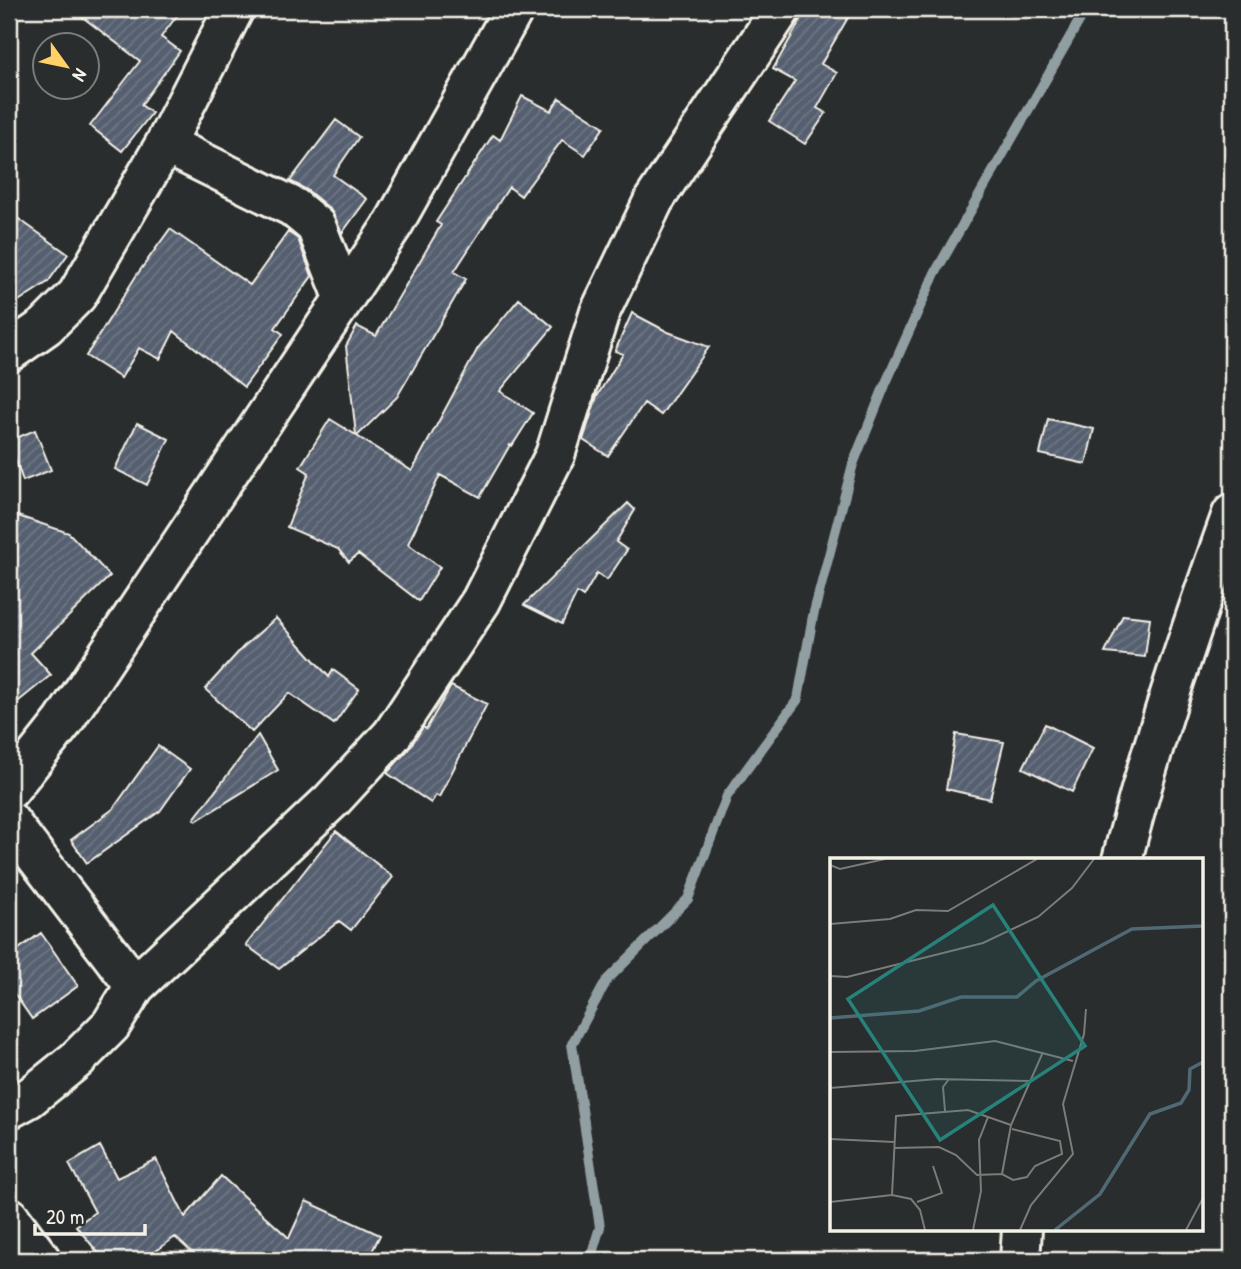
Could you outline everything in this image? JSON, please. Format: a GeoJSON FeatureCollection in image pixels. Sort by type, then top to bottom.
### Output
{"type":"FeatureCollection","features":[{"type":"Feature","properties":{"kind":"street"},"geometry":{"type":"LineString","coordinates":[[9,352],[46,326],[77,295],[165,144],[234,9]]}},
{"type":"Feature","properties":{"kind":"street"},"geometry":{"type":"LineString","coordinates":[[9,790],[63,722],[394,223],[514,9]]}},
{"type":"Feature","properties":{"kind":"street"},"geometry":{"type":"LineString","coordinates":[[9,1109],[29,1098],[76,1060],[111,1025],[135,985],[332,800],[400,724],[481,601],[555,455],[600,312],[654,200],[781,9]]}},
{"type":"Feature","properties":{"kind":"street"},"geometry":{"type":"LineString","coordinates":[[165,144],[293,207],[316,226],[344,297]]}},
{"type":"Feature","properties":{"kind":"street"},"geometry":{"type":"LineString","coordinates":[[1122,858],[1152,747],[1232,514]]}},
{"type":"Feature","properties":{"kind":"street"},"geometry":{"type":"LineString","coordinates":[[9,821],[135,985]]}},
{"type":"Feature","properties":{"kind":"street"},"geometry":{"type":"LineString","coordinates":[[9,1217],[41,1260]]}},
{"type":"Feature","properties":{"kind":"street"},"geometry":{"type":"LineString","coordinates":[[1020,1260],[1022,1230]]}},
{"type":"Feature","properties":{"kind":"building"},"geometry":{"type":"Polygon","coordinates":[[[72,9],[182,9],[161,37],[180,51],[141,105],[152,113],[122,151],[90,126],[140,61],[72,9]]]}},
{"type":"Feature","properties":{"kind":"building"},"geometry":{"type":"Polygon","coordinates":[[[807,9],[853,9],[821,64],[837,73],[817,108],[826,113],[805,144],[769,121],[795,81],[773,69],[807,9]]]}},
{"type":"Feature","properties":{"kind":"building"},"geometry":{"type":"Polygon","coordinates":[[[522,96],[551,111],[559,98],[604,127],[585,155],[562,140],[521,196],[509,187],[454,272],[466,279],[397,397],[357,436],[412,471],[478,348],[519,299],[553,327],[500,391],[533,413],[512,446],[510,445],[480,497],[440,475],[408,544],[440,567],[419,601],[358,554],[349,562],[338,549],[287,527],[309,473],[300,467],[330,419],[356,435],[346,346],[357,326],[376,336],[441,225],[436,222],[493,135],[500,140],[522,96]]]}},
{"type":"Feature","properties":{"kind":"building"},"geometry":{"type":"Polygon","coordinates":[[[336,120],[359,137],[333,175],[367,199],[342,233],[330,209],[307,190],[290,181],[336,120]]]}},
{"type":"Feature","properties":{"kind":"building"},"geometry":{"type":"Polygon","coordinates":[[[9,212],[68,254],[48,282],[9,307],[9,212]]]}},
{"type":"Feature","properties":{"kind":"building"},"geometry":{"type":"Polygon","coordinates":[[[170,229],[250,285],[288,232],[298,239],[312,276],[275,328],[283,334],[244,387],[174,331],[160,359],[139,348],[121,378],[86,356],[136,276],[170,229]]]}},
{"type":"Feature","properties":{"kind":"building"},"geometry":{"type":"Polygon","coordinates":[[[632,313],[668,332],[709,347],[661,415],[644,403],[608,456],[583,440],[597,396],[623,354],[615,351],[632,313]]]}},
{"type":"Feature","properties":{"kind":"building"},"geometry":{"type":"Polygon","coordinates":[[[1048,419],[1094,429],[1086,464],[1040,454],[1048,419]]]}},
{"type":"Feature","properties":{"kind":"building"},"geometry":{"type":"Polygon","coordinates":[[[137,423],[169,439],[147,485],[115,469],[137,423]]]}},
{"type":"Feature","properties":{"kind":"building"},"geometry":{"type":"Polygon","coordinates":[[[35,430],[51,470],[23,481],[9,441],[35,430]]]}},
{"type":"Feature","properties":{"kind":"building"},"geometry":{"type":"Polygon","coordinates":[[[628,503],[635,510],[616,542],[627,550],[607,580],[597,573],[583,597],[577,593],[562,624],[524,605],[628,503]]]}},
{"type":"Feature","properties":{"kind":"building"},"geometry":{"type":"Polygon","coordinates":[[[9,513],[69,533],[110,576],[31,653],[51,675],[9,709],[9,513]]]}},
{"type":"Feature","properties":{"kind":"building"},"geometry":{"type":"Polygon","coordinates":[[[1123,615],[1150,618],[1145,657],[1105,653],[1123,615]]]}},
{"type":"Feature","properties":{"kind":"building"},"geometry":{"type":"Polygon","coordinates":[[[276,618],[329,677],[333,670],[359,689],[334,724],[289,693],[252,732],[205,689],[243,647],[276,618]]]}},
{"type":"Feature","properties":{"kind":"building"},"geometry":{"type":"Polygon","coordinates":[[[451,686],[487,704],[439,797],[436,795],[431,803],[387,773],[408,750],[423,727],[426,729],[451,686]]]}},
{"type":"Feature","properties":{"kind":"building"},"geometry":{"type":"Polygon","coordinates":[[[1045,724],[1093,748],[1072,792],[1023,768],[1045,724]]]}},
{"type":"Feature","properties":{"kind":"building"},"geometry":{"type":"Polygon","coordinates":[[[956,734],[1004,742],[990,799],[946,789],[956,734]]]}},
{"type":"Feature","properties":{"kind":"building"},"geometry":{"type":"Polygon","coordinates":[[[258,735],[278,770],[196,821],[194,819],[258,735]]]}},
{"type":"Feature","properties":{"kind":"building"},"geometry":{"type":"Polygon","coordinates":[[[158,746],[190,769],[160,811],[87,863],[71,840],[113,809],[158,746]]]}},
{"type":"Feature","properties":{"kind":"building"},"geometry":{"type":"Polygon","coordinates":[[[336,831],[393,877],[351,930],[339,921],[279,969],[246,945],[336,831]]]}},
{"type":"Feature","properties":{"kind":"building"},"geometry":{"type":"Polygon","coordinates":[[[41,933],[78,986],[32,1019],[9,986],[9,956],[41,933]]]}},
{"type":"Feature","properties":{"kind":"building"},"geometry":{"type":"Polygon","coordinates":[[[100,1146],[117,1178],[156,1159],[185,1217],[221,1176],[289,1238],[306,1201],[380,1235],[368,1260],[200,1260],[175,1237],[144,1260],[104,1260],[76,1226],[95,1212],[69,1164],[100,1146]]]}},
{"type":"Feature","properties":{"kind":"waterway"},"geometry":{"type":"LineString","coordinates":[[590,1260],[600,1227],[572,1044],[607,980],[688,899],[727,796],[798,699],[813,616],[853,464],[885,385],[935,273],[1086,9]]}}]}
